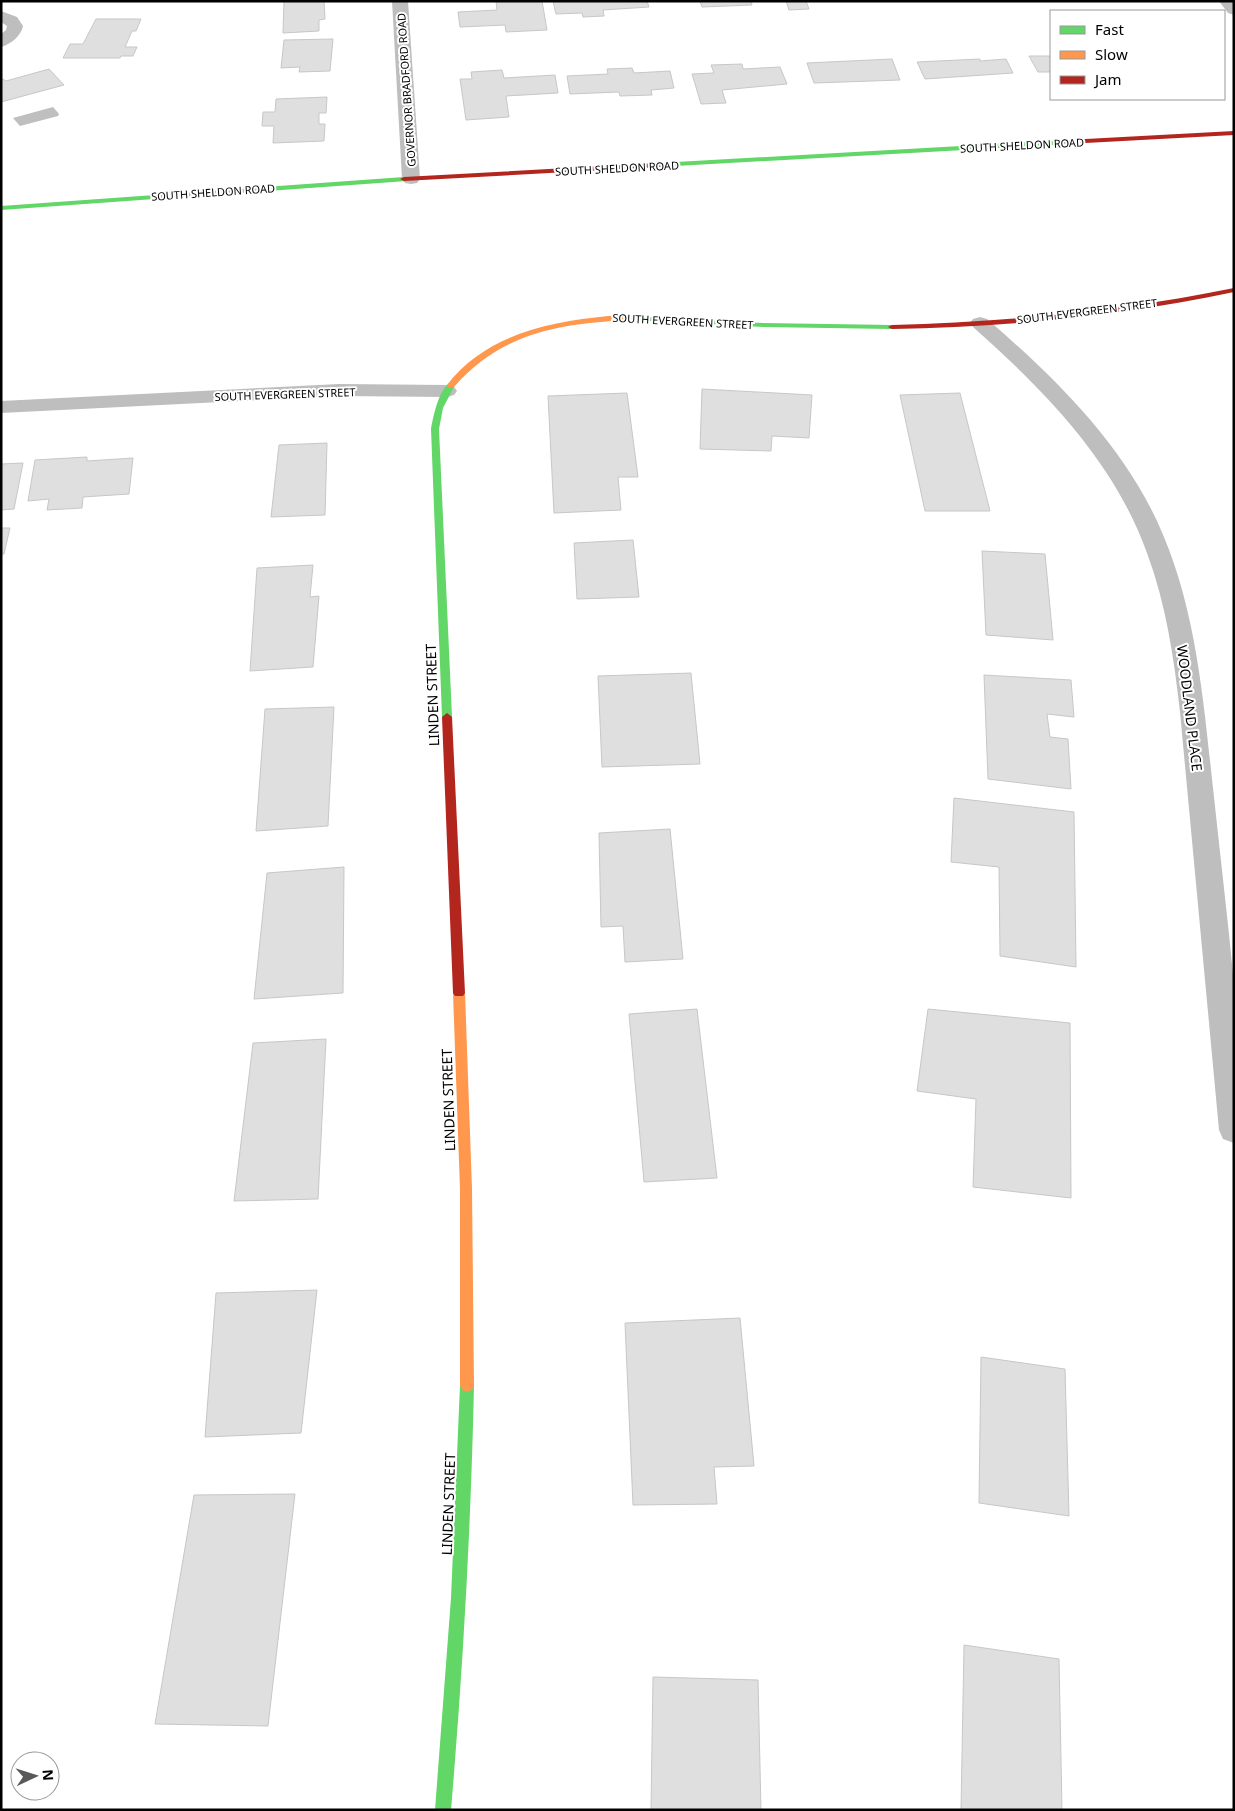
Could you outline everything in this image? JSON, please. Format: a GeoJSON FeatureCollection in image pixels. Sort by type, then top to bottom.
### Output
{"type":"FeatureCollection","features":[{"type":"Feature","properties":{"kind":"street","name":"GOVERNOR BRADFORD ROAD"},"geometry":{"type":"LineString","coordinates":[[400,1],[411,179]]}},
{"type":"Feature","properties":{"kind":"street"},"geometry":{"type":"LineString","coordinates":[[1227,1],[1234,10]]}},
{"type":"Feature","properties":{"kind":"street"},"geometry":{"type":"LineString","coordinates":[[1,16],[11,20],[15,26],[14,32],[1,42]]}},
{"type":"Feature","properties":{"kind":"street","name":"SOUTH SHELDON ROAD"},"geometry":{"type":"LineString","coordinates":[[1,208],[189,193],[411,179],[1234,133]]}},
{"type":"Feature","properties":{"kind":"street","name":"SOUTH EVERGREEN STREET"},"geometry":{"type":"LineString","coordinates":[[1,407],[339,390],[447,391],[470,365],[505,343],[540,329],[592,319],[629,317],[840,327],[980,323],[1145,306],[1234,290]]}},
{"type":"Feature","properties":{"kind":"street","name":"WOODLAND PLACE"},"geometry":{"type":"LineString","coordinates":[[980,323],[1016,354],[1075,415],[1124,485],[1146,522],[1159,553],[1173,600],[1189,682],[1234,1130]]}},
{"type":"Feature","properties":{"kind":"street","name":"LINDEN STREET"},"geometry":{"type":"LineString","coordinates":[[443,1810],[451,1723],[464,1509],[468,1319],[464,1106],[435,429],[439,408],[447,391]]}},
{"type":"Feature","properties":{"kind":"shaded area"},"geometry":{"type":"Polygon","coordinates":[[[53,107],[59,114],[58,116],[20,126],[13,118],[53,107]]]}},
{"type":"Feature","properties":{"kind":"building"},"geometry":{"type":"Polygon","coordinates":[[[284,1],[324,1],[325,19],[319,20],[319,31],[283,33],[284,1]]]}},
{"type":"Feature","properties":{"kind":"building"},"geometry":{"type":"Polygon","coordinates":[[[496,1],[542,1],[547,30],[506,32],[505,25],[460,27],[458,12],[497,10],[496,1]]]}},
{"type":"Feature","properties":{"kind":"building"},"geometry":{"type":"Polygon","coordinates":[[[553,1],[647,1],[649,7],[603,10],[604,16],[583,17],[582,13],[556,14],[553,1]]]}},
{"type":"Feature","properties":{"kind":"building"},"geometry":{"type":"Polygon","coordinates":[[[700,1],[751,1],[752,5],[702,7],[700,1]]]}},
{"type":"Feature","properties":{"kind":"building"},"geometry":{"type":"Polygon","coordinates":[[[786,1],[806,1],[809,9],[789,10],[786,1]]]}},
{"type":"Feature","properties":{"kind":"building"},"geometry":{"type":"Polygon","coordinates":[[[96,19],[141,19],[136,31],[132,31],[125,47],[137,47],[133,56],[121,56],[120,58],[63,58],[70,44],[83,44],[96,19]]]}},
{"type":"Feature","properties":{"kind":"building"},"geometry":{"type":"Polygon","coordinates":[[[333,39],[330,71],[299,72],[300,67],[281,68],[284,40],[333,39]]]}},
{"type":"Feature","properties":{"kind":"building"},"geometry":{"type":"Polygon","coordinates":[[[1029,56],[1050,56],[1050,72],[1038,72],[1029,56]]]}},
{"type":"Feature","properties":{"kind":"building"},"geometry":{"type":"Polygon","coordinates":[[[892,59],[900,80],[814,83],[807,63],[892,59]]]}},
{"type":"Feature","properties":{"kind":"building"},"geometry":{"type":"Polygon","coordinates":[[[980,59],[980,61],[1006,59],[1013,73],[925,79],[917,62],[980,59]]]}},
{"type":"Feature","properties":{"kind":"building"},"geometry":{"type":"Polygon","coordinates":[[[742,64],[743,69],[780,67],[787,84],[722,90],[726,103],[701,104],[692,74],[714,73],[711,65],[742,64]]]}},
{"type":"Feature","properties":{"kind":"building"},"geometry":{"type":"Polygon","coordinates":[[[632,68],[634,73],[670,71],[674,88],[651,90],[652,95],[620,96],[619,92],[570,94],[567,76],[608,74],[607,69],[632,68]]]}},
{"type":"Feature","properties":{"kind":"building"},"geometry":{"type":"Polygon","coordinates":[[[49,69],[64,85],[1,102],[1,78],[6,81],[49,69]]]}},
{"type":"Feature","properties":{"kind":"building"},"geometry":{"type":"Polygon","coordinates":[[[502,70],[504,78],[555,75],[558,93],[506,96],[509,117],[466,120],[460,79],[472,79],[471,72],[502,70]]]}},
{"type":"Feature","properties":{"kind":"building"},"geometry":{"type":"Polygon","coordinates":[[[327,97],[326,113],[319,113],[319,124],[325,124],[324,141],[273,143],[274,126],[262,126],[263,112],[275,112],[276,99],[327,97]]]}},
{"type":"Feature","properties":{"kind":"building"},"geometry":{"type":"Polygon","coordinates":[[[702,389],[812,395],[809,438],[772,436],[771,451],[700,449],[702,389]]]}},
{"type":"Feature","properties":{"kind":"building"},"geometry":{"type":"Polygon","coordinates":[[[627,393],[638,477],[618,477],[621,510],[554,513],[548,396],[627,393]]]}},
{"type":"Feature","properties":{"kind":"building"},"geometry":{"type":"Polygon","coordinates":[[[960,393],[990,511],[925,511],[900,395],[960,393]]]}},
{"type":"Feature","properties":{"kind":"building"},"geometry":{"type":"Polygon","coordinates":[[[327,443],[325,515],[271,517],[279,445],[327,443]]]}},
{"type":"Feature","properties":{"kind":"building"},"geometry":{"type":"Polygon","coordinates":[[[87,457],[87,461],[133,458],[129,494],[83,497],[82,508],[47,510],[49,499],[28,501],[35,460],[87,457]]]}},
{"type":"Feature","properties":{"kind":"building"},"geometry":{"type":"Polygon","coordinates":[[[23,463],[14,509],[1,510],[1,464],[23,463]]]}},
{"type":"Feature","properties":{"kind":"building"},"geometry":{"type":"Polygon","coordinates":[[[1,528],[10,528],[4,554],[1,554],[1,528]]]}},
{"type":"Feature","properties":{"kind":"building"},"geometry":{"type":"Polygon","coordinates":[[[633,540],[639,597],[577,599],[574,543],[633,540]]]}},
{"type":"Feature","properties":{"kind":"building"},"geometry":{"type":"Polygon","coordinates":[[[982,551],[1045,554],[1053,640],[986,635],[982,551]]]}},
{"type":"Feature","properties":{"kind":"building"},"geometry":{"type":"Polygon","coordinates":[[[313,565],[310,597],[319,596],[313,667],[250,671],[257,568],[313,565]]]}},
{"type":"Feature","properties":{"kind":"building"},"geometry":{"type":"Polygon","coordinates":[[[691,673],[700,764],[602,767],[598,676],[691,673]]]}},
{"type":"Feature","properties":{"kind":"building"},"geometry":{"type":"Polygon","coordinates":[[[984,675],[1071,680],[1074,717],[1047,714],[1050,737],[1068,739],[1071,789],[988,779],[984,675]]]}},
{"type":"Feature","properties":{"kind":"building"},"geometry":{"type":"Polygon","coordinates":[[[334,707],[328,826],[256,831],[265,709],[334,707]]]}},
{"type":"Feature","properties":{"kind":"building"},"geometry":{"type":"Polygon","coordinates":[[[954,798],[1074,812],[1076,967],[1000,956],[999,867],[951,862],[954,798]]]}},
{"type":"Feature","properties":{"kind":"building"},"geometry":{"type":"Polygon","coordinates":[[[670,829],[683,959],[625,962],[623,926],[601,927],[599,833],[670,829]]]}},
{"type":"Feature","properties":{"kind":"building"},"geometry":{"type":"Polygon","coordinates":[[[344,867],[343,993],[254,999],[267,873],[344,867]]]}},
{"type":"Feature","properties":{"kind":"building"},"geometry":{"type":"Polygon","coordinates":[[[697,1009],[717,1178],[644,1182],[629,1014],[697,1009]]]}},
{"type":"Feature","properties":{"kind":"building"},"geometry":{"type":"Polygon","coordinates":[[[928,1009],[1070,1023],[1071,1198],[973,1187],[976,1099],[917,1091],[928,1009]]]}},
{"type":"Feature","properties":{"kind":"building"},"geometry":{"type":"Polygon","coordinates":[[[326,1039],[318,1199],[234,1201],[253,1043],[326,1039]]]}},
{"type":"Feature","properties":{"kind":"building"},"geometry":{"type":"Polygon","coordinates":[[[317,1290],[301,1433],[205,1437],[216,1293],[317,1290]]]}},
{"type":"Feature","properties":{"kind":"building"},"geometry":{"type":"Polygon","coordinates":[[[740,1318],[754,1466],[714,1467],[717,1504],[633,1505],[625,1323],[740,1318]]]}},
{"type":"Feature","properties":{"kind":"building"},"geometry":{"type":"Polygon","coordinates":[[[981,1357],[1065,1369],[1069,1516],[979,1503],[981,1357]]]}},
{"type":"Feature","properties":{"kind":"building"},"geometry":{"type":"Polygon","coordinates":[[[295,1494],[268,1726],[155,1724],[194,1495],[295,1494]]]}},
{"type":"Feature","properties":{"kind":"building"},"geometry":{"type":"Polygon","coordinates":[[[964,1645],[1059,1659],[1062,1810],[961,1810],[964,1645]]]}},
{"type":"Feature","properties":{"kind":"building"},"geometry":{"type":"Polygon","coordinates":[[[653,1677],[758,1680],[761,1810],[651,1810],[653,1677]]]}},
{"type":"Feature","properties":{"kind":"traffic: fast"},"geometry":{"type":"LineString","coordinates":[[676,164],[1067,142]]}},
{"type":"Feature","properties":{"kind":"traffic: fast"},"geometry":{"type":"LineString","coordinates":[[1,208],[404,179]]}},
{"type":"Feature","properties":{"kind":"traffic: fast"},"geometry":{"type":"LineString","coordinates":[[631,318],[763,325],[892,327]]}},
{"type":"Feature","properties":{"kind":"traffic: fast"},"geometry":{"type":"LineString","coordinates":[[447,717],[435,429],[439,408],[451,385]]}},
{"type":"Feature","properties":{"kind":"traffic: fast"},"geometry":{"type":"LineString","coordinates":[[443,1810],[459,1598],[467,1385]]}},
{"type":"Feature","properties":{"kind":"traffic: slow"},"geometry":{"type":"LineString","coordinates":[[451,385],[467,367],[486,353],[508,341],[532,332],[583,321],[631,318]]}},
{"type":"Feature","properties":{"kind":"traffic: slow"},"geometry":{"type":"LineString","coordinates":[[459,993],[466,1189],[467,1385]]}},
{"type":"Feature","properties":{"kind":"traffic: jam"},"geometry":{"type":"LineString","coordinates":[[1067,142],[1234,133]]}},
{"type":"Feature","properties":{"kind":"traffic: jam"},"geometry":{"type":"LineString","coordinates":[[404,179],[676,164]]}},
{"type":"Feature","properties":{"kind":"traffic: jam"},"geometry":{"type":"LineString","coordinates":[[892,327],[977,324],[1064,317],[1150,306],[1234,290]]}},
{"type":"Feature","properties":{"kind":"traffic: jam"},"geometry":{"type":"LineString","coordinates":[[447,717],[459,993]]}}]}
